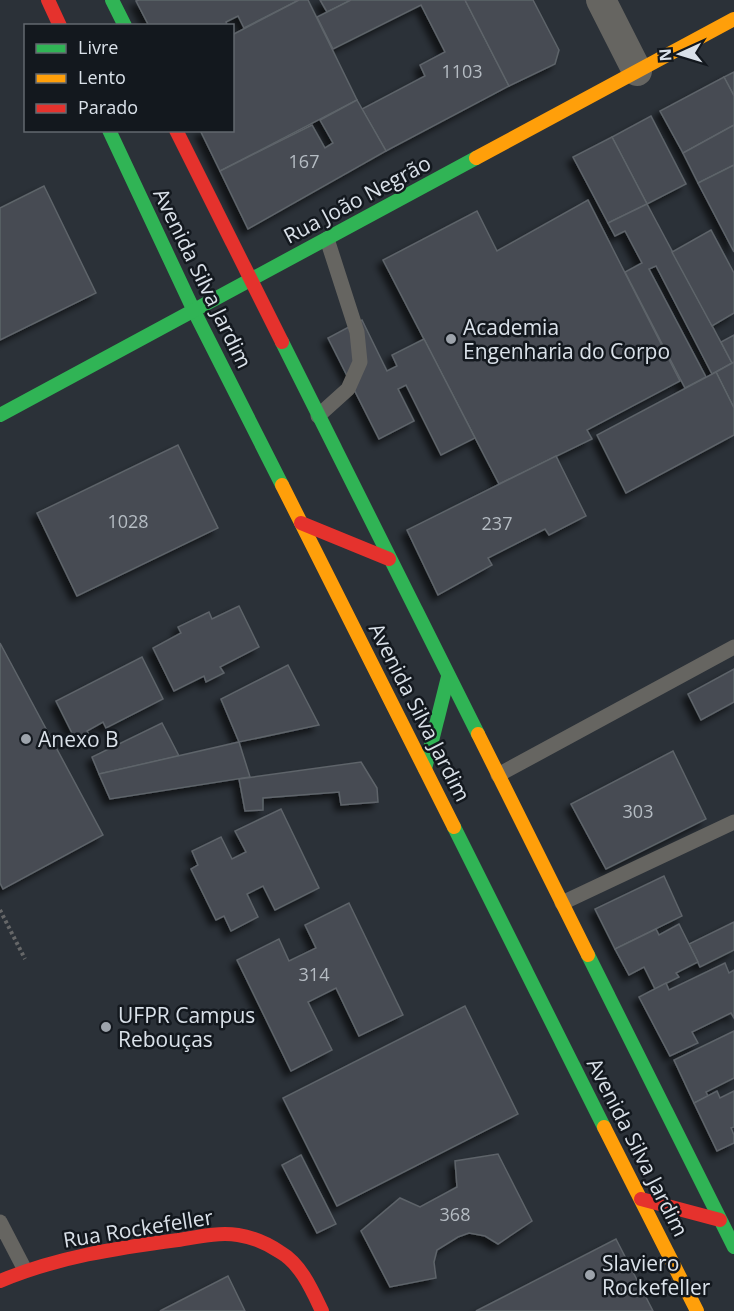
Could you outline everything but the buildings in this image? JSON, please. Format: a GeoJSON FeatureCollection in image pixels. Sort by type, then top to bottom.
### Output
{"type":"FeatureCollection","features":[{"type":"Feature","properties":{"kind":"main road"},"geometry":{"type":"LineString","coordinates":[[48,0],[59,24]]}},
{"type":"Feature","properties":{"kind":"main road"},"geometry":{"type":"LineString","coordinates":[[112,0],[124,24]]}},
{"type":"Feature","properties":{"kind":"main road","name":"Rua João Negrão"},"geometry":{"type":"LineString","coordinates":[[0,415],[734,19]]}},
{"type":"Feature","properties":{"kind":"main road","name":"Avenida Silva Jardim"},"geometry":{"type":"LineString","coordinates":[[177,132],[734,1247]]}},
{"type":"Feature","properties":{"kind":"main road","name":"Avenida Silva Jardim"},"geometry":{"type":"LineString","coordinates":[[115,135],[194,311],[698,1311]]}},
{"type":"Feature","properties":{"kind":"main road"},"geometry":{"type":"LineString","coordinates":[[301,523],[389,559]]}},
{"type":"Feature","properties":{"kind":"main road"},"geometry":{"type":"LineString","coordinates":[[425,769],[448,677]]}},
{"type":"Feature","properties":{"kind":"main road"},"geometry":{"type":"LineString","coordinates":[[641,1199],[720,1220]]}},
{"type":"Feature","properties":{"kind":"main road","name":"Rua Rockefeller"},"geometry":{"type":"LineString","coordinates":[[0,1281],[25,1270],[95,1252],[186,1239],[236,1235],[258,1241],[284,1254],[310,1286],[322,1311]]}},
{"type":"Feature","properties":{"kind":"street"},"geometry":{"type":"LineString","coordinates":[[602,0],[637,71]]}},
{"type":"Feature","properties":{"kind":"lane"},"geometry":{"type":"LineString","coordinates":[[318,416],[348,389],[360,362],[357,332],[327,239]]}},
{"type":"Feature","properties":{"kind":"lane"},"geometry":{"type":"LineString","coordinates":[[498,775],[734,647]]}},
{"type":"Feature","properties":{"kind":"lane"},"geometry":{"type":"LineString","coordinates":[[562,903],[734,822]]}},
{"type":"Feature","properties":{"kind":"lane"},"geometry":{"type":"LineString","coordinates":[[0,1222],[25,1270]]}},
{"type":"Feature","properties":{"kind":"path"},"geometry":{"type":"LineString","coordinates":[[0,910],[26,959]]}},
{"type":"Feature","properties":{"kind":"traffic: fast"},"geometry":{"type":"LineString","coordinates":[[112,0],[124,24]]}},
{"type":"Feature","properties":{"kind":"traffic: fast"},"geometry":{"type":"LineString","coordinates":[[110,132],[194,311],[282,485]]}},
{"type":"Feature","properties":{"kind":"traffic: fast"},"geometry":{"type":"LineString","coordinates":[[0,415],[476,158]]}},
{"type":"Feature","properties":{"kind":"traffic: fast"},"geometry":{"type":"LineString","coordinates":[[282,342],[478,734]]}},
{"type":"Feature","properties":{"kind":"traffic: fast"},"geometry":{"type":"LineString","coordinates":[[425,769],[448,677]]}},
{"type":"Feature","properties":{"kind":"traffic: fast"},"geometry":{"type":"LineString","coordinates":[[454,827],[604,1127]]}},
{"type":"Feature","properties":{"kind":"traffic: fast"},"geometry":{"type":"LineString","coordinates":[[588,955],[734,1247]]}},
{"type":"Feature","properties":{"kind":"traffic: slow"},"geometry":{"type":"LineString","coordinates":[[476,158],[734,19]]}},
{"type":"Feature","properties":{"kind":"traffic: slow"},"geometry":{"type":"LineString","coordinates":[[282,485],[454,827]]}},
{"type":"Feature","properties":{"kind":"traffic: slow"},"geometry":{"type":"LineString","coordinates":[[478,734],[588,955]]}},
{"type":"Feature","properties":{"kind":"traffic: slow"},"geometry":{"type":"LineString","coordinates":[[604,1127],[697,1311]]}},
{"type":"Feature","properties":{"kind":"traffic: jam"},"geometry":{"type":"LineString","coordinates":[[48,0],[59,24]]}},
{"type":"Feature","properties":{"kind":"traffic: jam"},"geometry":{"type":"LineString","coordinates":[[177,132],[282,342]]}},
{"type":"Feature","properties":{"kind":"traffic: jam"},"geometry":{"type":"LineString","coordinates":[[301,523],[389,559]]}},
{"type":"Feature","properties":{"kind":"traffic: jam"},"geometry":{"type":"LineString","coordinates":[[641,1199],[720,1220]]}},
{"type":"Feature","properties":{"kind":"traffic: jam"},"geometry":{"type":"LineString","coordinates":[[0,1281],[88,1254],[200,1236],[230,1234],[260,1241],[287,1257],[305,1278],[322,1311]]}},
{"type":"Feature","properties":{"kind":"place","name":"Academia Engenharia do Corpo"},"geometry":{"type":"Point","coordinates":[451,339]}},
{"type":"Feature","properties":{"kind":"place","name":"Anexo B"},"geometry":{"type":"Point","coordinates":[26,739]}},
{"type":"Feature","properties":{"kind":"place","name":"UFPR Campus Rebouças"},"geometry":{"type":"Point","coordinates":[106,1027]}},
{"type":"Feature","properties":{"kind":"place","name":"Slaviero Rockefeller"},"geometry":{"type":"Point","coordinates":[590,1275]}}]}
